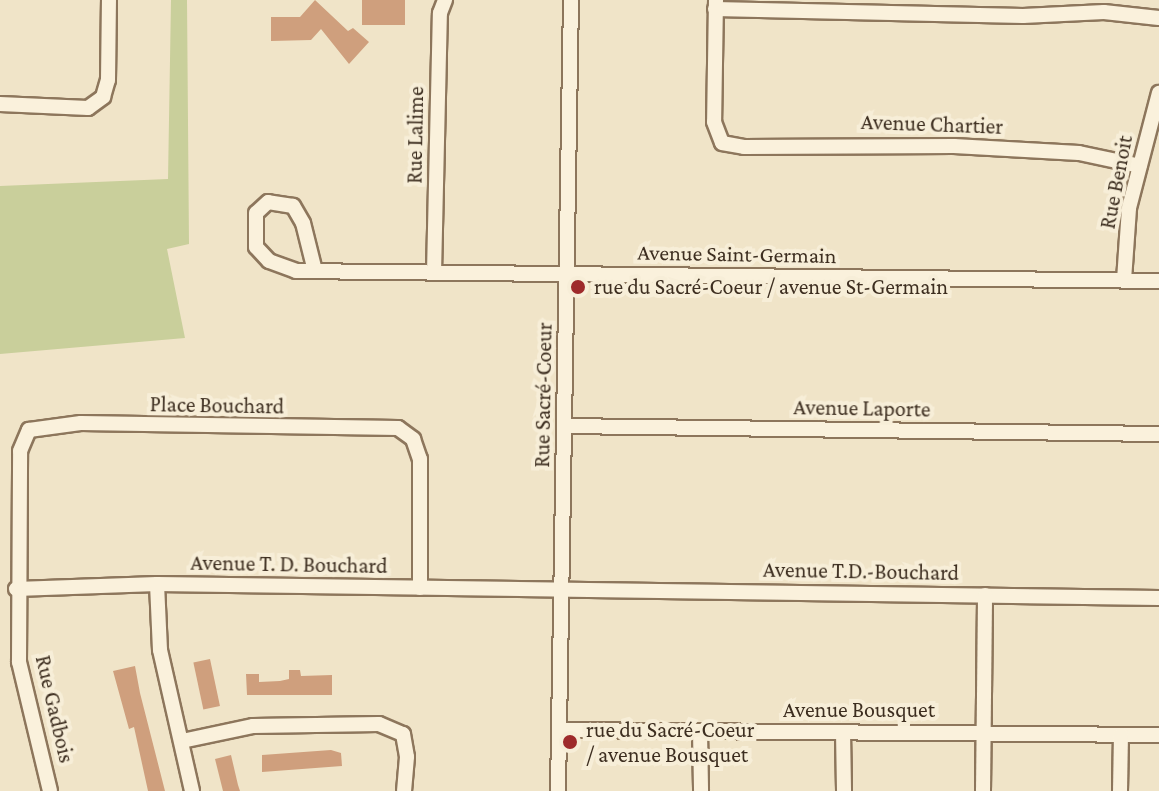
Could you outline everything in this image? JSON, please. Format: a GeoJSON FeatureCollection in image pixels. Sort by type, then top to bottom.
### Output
{"type":"FeatureCollection","features":[{"type":"Feature","properties":{"kind":"street"},"geometry":{"type":"LineString","coordinates":[[0,104],[88,108],[103,97],[108,80],[109,0]]}},
{"type":"Feature","properties":{"kind":"street","name":"Rue Lalime"},"geometry":{"type":"LineString","coordinates":[[434,273],[440,13],[445,0]]}},
{"type":"Feature","properties":{"kind":"street","name":"Rue Sacré-Coeur"},"geometry":{"type":"LineString","coordinates":[[558,791],[571,0]]}},
{"type":"Feature","properties":{"kind":"street"},"geometry":{"type":"LineString","coordinates":[[716,5],[1023,16],[1104,12],[1159,18]]}},
{"type":"Feature","properties":{"kind":"street","name":"Avenue Chartier"},"geometry":{"type":"LineString","coordinates":[[716,5],[714,122],[722,143],[744,147],[954,146],[1079,153],[1140,166]]}},
{"type":"Feature","properties":{"kind":"street","name":"Rue Benoit"},"geometry":{"type":"LineString","coordinates":[[1124,280],[1129,208],[1159,93]]}},
{"type":"Feature","properties":{"kind":"street","name":"Avenue Saint-Germain"},"geometry":{"type":"LineString","coordinates":[[315,271],[303,223],[293,206],[268,202],[256,213],[256,247],[284,269],[315,271],[567,275],[1159,281]]}},
{"type":"Feature","properties":{"kind":"street","name":"Place Bouchard"},"geometry":{"type":"LineString","coordinates":[[16,589],[20,451],[29,430],[40,424],[81,423],[398,428],[413,439],[420,459],[420,588]]}},
{"type":"Feature","properties":{"kind":"street","name":"Avenue Laporte"},"geometry":{"type":"LineString","coordinates":[[564,426],[1159,434]]}},
{"type":"Feature","properties":{"kind":"street"},"geometry":{"type":"LineString","coordinates":[[157,584],[160,650],[192,791]]}},
{"type":"Feature","properties":{"kind":"street","name":"Avenue T. D. Bouchard"},"geometry":{"type":"LineString","coordinates":[[16,589],[157,584],[562,588]]}},
{"type":"Feature","properties":{"kind":"street","name":"Avenue T.D.-Bouchard"},"geometry":{"type":"LineString","coordinates":[[562,588],[1159,598]]}},
{"type":"Feature","properties":{"kind":"street","name":"Rue Gadbois"},"geometry":{"type":"LineString","coordinates":[[16,589],[19,662],[50,791]]}},
{"type":"Feature","properties":{"kind":"street"},"geometry":{"type":"LineString","coordinates":[[983,791],[985,595]]}},
{"type":"Feature","properties":{"kind":"street"},"geometry":{"type":"LineString","coordinates":[[182,741],[253,726],[379,724],[403,734],[407,757],[404,791]]}},
{"type":"Feature","properties":{"kind":"street","name":"Avenue Bousquet"},"geometry":{"type":"LineString","coordinates":[[559,730],[1159,735]]}},
{"type":"Feature","properties":{"kind":"street"},"geometry":{"type":"LineString","coordinates":[[700,731],[701,791]]}},
{"type":"Feature","properties":{"kind":"street"},"geometry":{"type":"LineString","coordinates":[[843,732],[844,791]]}},
{"type":"Feature","properties":{"kind":"street"},"geometry":{"type":"LineString","coordinates":[[1120,791],[1121,735]]}},
{"type":"Feature","properties":{"kind":"green space"},"geometry":{"type":"Polygon","coordinates":[[[171,0],[187,0],[189,244],[167,249],[185,338],[0,354],[0,186],[168,179],[171,0]]]}},
{"type":"Feature","properties":{"kind":"building"},"geometry":{"type":"Polygon","coordinates":[[[315,0],[348,31],[353,28],[369,42],[349,64],[321,29],[311,40],[271,41],[271,17],[300,17],[315,0]]]}},
{"type":"Feature","properties":{"kind":"building"},"geometry":{"type":"Polygon","coordinates":[[[362,0],[405,0],[405,25],[362,25],[362,0]]]}},
{"type":"Feature","properties":{"kind":"building"},"geometry":{"type":"Polygon","coordinates":[[[210,659],[220,706],[203,709],[193,663],[210,659]]]}},
{"type":"Feature","properties":{"kind":"building"},"geometry":{"type":"Polygon","coordinates":[[[135,666],[165,791],[148,791],[134,727],[129,729],[113,671],[135,666]]]}},
{"type":"Feature","properties":{"kind":"building"},"geometry":{"type":"Polygon","coordinates":[[[289,670],[300,670],[301,676],[332,675],[332,695],[247,695],[246,674],[259,674],[259,682],[280,681],[289,679],[289,670]]]}},
{"type":"Feature","properties":{"kind":"building"},"geometry":{"type":"Polygon","coordinates":[[[331,750],[341,753],[342,766],[262,772],[262,755],[331,750]]]}},
{"type":"Feature","properties":{"kind":"building"},"geometry":{"type":"Polygon","coordinates":[[[231,755],[240,791],[223,791],[215,759],[231,755]]]}},
{"type":"Feature","properties":{"kind":"place","name":"rue du Sacré-Coeur / avenue St-Germain"},"geometry":{"type":"Point","coordinates":[578,287]}},
{"type":"Feature","properties":{"kind":"place","name":"rue du Sacré-Coeur / avenue Bousquet"},"geometry":{"type":"Point","coordinates":[570,742]}}]}
